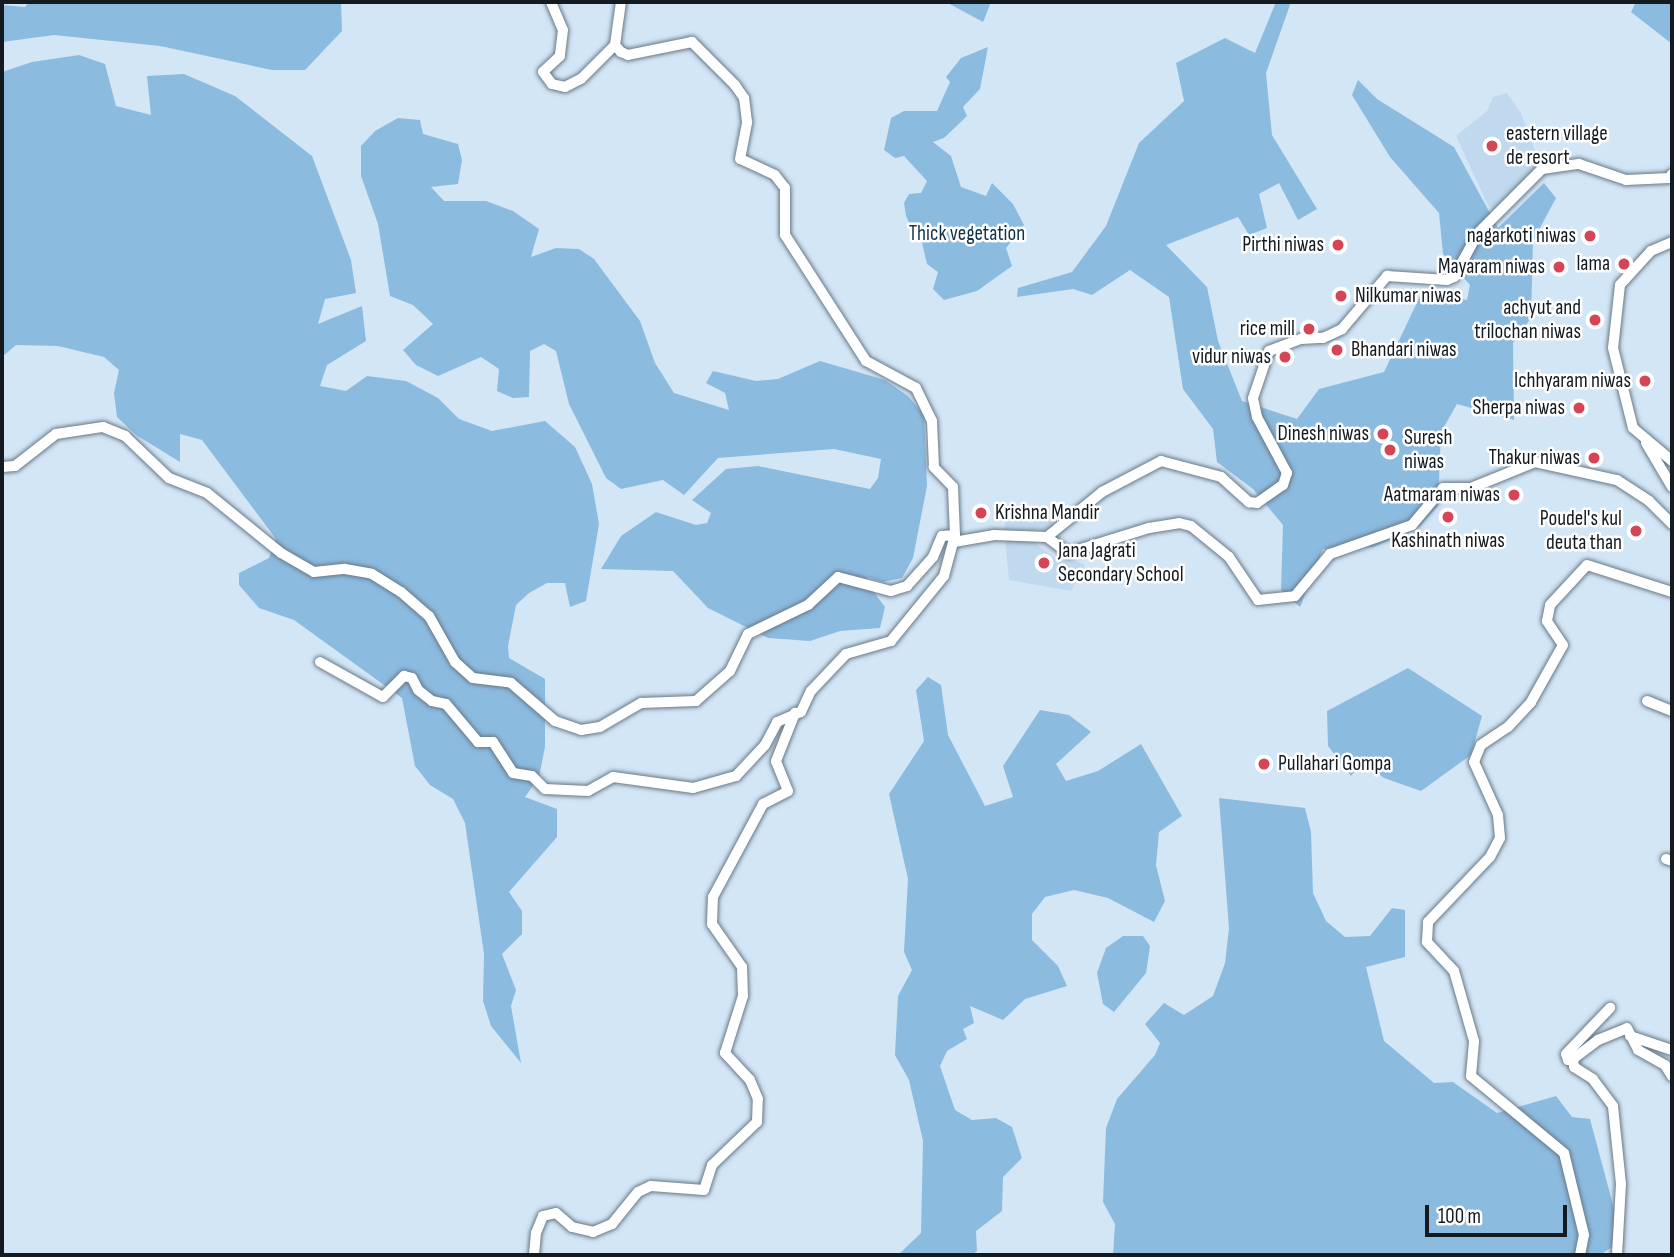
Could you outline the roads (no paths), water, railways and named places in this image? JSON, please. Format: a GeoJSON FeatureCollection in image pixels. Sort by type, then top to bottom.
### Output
{"type":"FeatureCollection","features":[{"type":"Feature","properties":{"kind":"street"},"geometry":{"type":"LineString","coordinates":[[551,2],[563,30],[559,56],[542,72],[552,84],[565,88],[581,79],[615,45],[621,2]]}},
{"type":"Feature","properties":{"kind":"street"},"geometry":{"type":"LineString","coordinates":[[320,662],[383,697],[404,676],[412,678],[418,690],[432,701],[446,704],[478,742],[493,742],[513,773],[532,776],[545,789],[560,793],[588,790],[613,777],[693,788],[710,786],[736,776],[765,746],[777,722],[801,712],[811,691],[846,654],[891,642],[944,576],[955,535],[953,487],[934,467],[932,421],[916,388],[866,361],[785,235],[785,188],[775,175],[740,159],[740,144],[748,134],[744,98],[692,42],[628,55],[615,45]]}},
{"type":"Feature","properties":{"kind":"street"},"geometry":{"type":"LineString","coordinates":[[1047,537],[1102,492],[1161,461],[1221,477],[1249,502],[1257,503],[1283,485],[1287,473],[1257,417],[1253,398],[1269,351],[1301,339],[1323,338],[1342,329],[1387,276],[1447,280],[1454,277],[1478,233],[1542,169],[1579,164],[1626,180],[1669,178],[1672,174]]}},
{"type":"Feature","properties":{"kind":"street"},"geometry":{"type":"LineString","coordinates":[[1672,242],[1651,251],[1620,285],[1613,348],[1630,421],[1643,437],[1672,487]]}},
{"type":"Feature","properties":{"kind":"street"},"geometry":{"type":"LineString","coordinates":[[2,467],[15,466],[57,434],[103,427],[125,436],[169,478],[207,494],[281,553],[314,572],[345,569],[372,574],[401,592],[429,616],[455,662],[473,678],[511,683],[555,721],[581,730],[600,727],[641,703],[696,701],[718,686],[730,671],[748,634],[808,605],[838,577],[891,591],[907,586],[933,557],[942,536],[1047,537],[1068,553],[1092,550],[1149,528],[1179,523],[1191,526],[1229,557],[1258,600],[1295,596],[1330,554],[1412,525],[1443,488],[1471,488],[1535,462],[1617,480],[1649,501],[1672,524]]}},
{"type":"Feature","properties":{"kind":"street"},"geometry":{"type":"LineString","coordinates":[[1643,437],[1672,461]]}},
{"type":"Feature","properties":{"kind":"street"},"geometry":{"type":"LineString","coordinates":[[1580,1255],[1584,1235],[1564,1153],[1471,1076],[1474,1041],[1454,971],[1427,942],[1428,922],[1490,857],[1500,838],[1498,815],[1474,762],[1480,745],[1508,727],[1531,702],[1563,645],[1547,621],[1550,605],[1587,565],[1672,592]]}},
{"type":"Feature","properties":{"kind":"street"},"geometry":{"type":"LineString","coordinates":[[1647,701],[1672,711]]}},
{"type":"Feature","properties":{"kind":"street"},"geometry":{"type":"LineString","coordinates":[[534,1255],[543,1216],[556,1213],[572,1227],[593,1232],[612,1224],[638,1192],[651,1186],[704,1190],[712,1165],[757,1122],[758,1099],[750,1080],[725,1053],[743,996],[741,967],[712,925],[713,897],[763,804],[788,791],[776,761],[795,713]]}},
{"type":"Feature","properties":{"kind":"street"},"geometry":{"type":"LineString","coordinates":[[1610,1008],[1566,1054],[1567,1060],[1573,1059],[1605,1036],[1627,1028],[1638,1050],[1665,1065],[1672,1076]]}},
{"type":"Feature","properties":{"kind":"street"},"geometry":{"type":"LineString","coordinates":[[1630,1036],[1672,1050]]}},
{"type":"Feature","properties":{"kind":"street"},"geometry":{"type":"LineString","coordinates":[[1573,1059],[1574,1068],[1592,1079],[1613,1106],[1621,1184],[1616,1255]]}},
{"type":"Feature","properties":{"kind":"place","name":"eastern village de resort"},"geometry":{"type":"Point","coordinates":[1492,146]}},
{"type":"Feature","properties":{"kind":"place","name":"nagarkoti niwas"},"geometry":{"type":"Point","coordinates":[1590,236]}},
{"type":"Feature","properties":{"kind":"place","name":"Pirthi niwas"},"geometry":{"type":"Point","coordinates":[1338,245]}},
{"type":"Feature","properties":{"kind":"place","name":"lama"},"geometry":{"type":"Point","coordinates":[1624,264]}},
{"type":"Feature","properties":{"kind":"place","name":"Mayaram niwas"},"geometry":{"type":"Point","coordinates":[1559,267]}},
{"type":"Feature","properties":{"kind":"place","name":"Nilkumar niwas"},"geometry":{"type":"Point","coordinates":[1341,296]}},
{"type":"Feature","properties":{"kind":"place","name":"achyut and trilochan niwas"},"geometry":{"type":"Point","coordinates":[1595,320]}},
{"type":"Feature","properties":{"kind":"place","name":"rice mill"},"geometry":{"type":"Point","coordinates":[1309,329]}},
{"type":"Feature","properties":{"kind":"place","name":"Bhandari niwas"},"geometry":{"type":"Point","coordinates":[1337,350]}},
{"type":"Feature","properties":{"kind":"place","name":"vidur niwas"},"geometry":{"type":"Point","coordinates":[1285,357]}},
{"type":"Feature","properties":{"kind":"place","name":"Ichhyaram niwas"},"geometry":{"type":"Point","coordinates":[1645,381]}},
{"type":"Feature","properties":{"kind":"place","name":"Sherpa niwas"},"geometry":{"type":"Point","coordinates":[1579,408]}},
{"type":"Feature","properties":{"kind":"place","name":"Dinesh niwas"},"geometry":{"type":"Point","coordinates":[1383,434]}},
{"type":"Feature","properties":{"kind":"place","name":"Suresh niwas"},"geometry":{"type":"Point","coordinates":[1390,450]}},
{"type":"Feature","properties":{"kind":"place","name":"Thakur niwas"},"geometry":{"type":"Point","coordinates":[1594,458]}},
{"type":"Feature","properties":{"kind":"place","name":"Aatmaram niwas"},"geometry":{"type":"Point","coordinates":[1514,495]}},
{"type":"Feature","properties":{"kind":"place","name":"Krishna Mandir"},"geometry":{"type":"Point","coordinates":[981,513]}},
{"type":"Feature","properties":{"kind":"place","name":"Kashinath niwas"},"geometry":{"type":"Point","coordinates":[1448,517]}},
{"type":"Feature","properties":{"kind":"place","name":"Poudel's kul deuta than"},"geometry":{"type":"Point","coordinates":[1636,531]}},
{"type":"Feature","properties":{"kind":"place","name":"Jana Jagrati Secondary School"},"geometry":{"type":"Point","coordinates":[1044,563]}},
{"type":"Feature","properties":{"kind":"place","name":"Pullahari Gompa"},"geometry":{"type":"Point","coordinates":[1264,764]}},
{"type":"Feature","properties":{"kind":"park label","name":"Thick vegetation"},"geometry":{"type":"Point","coordinates":[967,234]}}]}
